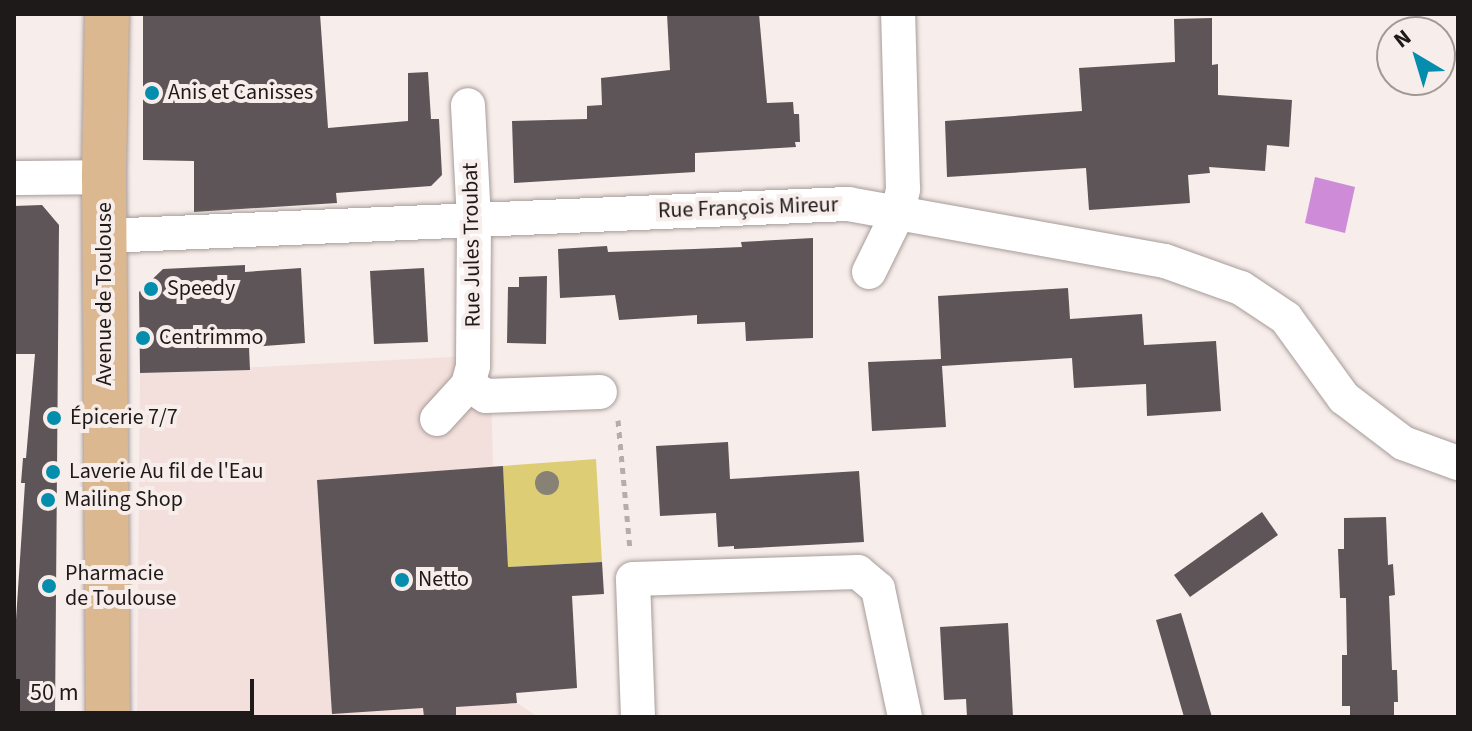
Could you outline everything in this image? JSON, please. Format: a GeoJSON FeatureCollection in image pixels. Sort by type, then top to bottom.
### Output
{"type":"FeatureCollection","features":[{"type":"Feature","properties":{"kind":"main road","name":"Avenue de Toulouse"},"geometry":{"type":"LineString","coordinates":[[107,14],[104,177],[108,717]]}},
{"type":"Feature","properties":{"kind":"street"},"geometry":{"type":"LineString","coordinates":[[869,272],[898,213],[903,189],[898,14]]}},
{"type":"Feature","properties":{"kind":"street","name":"Rue Jules Troubat"},"geometry":{"type":"LineString","coordinates":[[468,105],[474,220],[473,366],[468,385]]}},
{"type":"Feature","properties":{"kind":"street"},"geometry":{"type":"LineString","coordinates":[[14,178],[104,177]]}},
{"type":"Feature","properties":{"kind":"street","name":"Rue François Mireur"},"geometry":{"type":"LineString","coordinates":[[105,236],[848,204],[1165,261],[1241,288],[1286,318],[1344,398],[1403,443],[1458,463]]}},
{"type":"Feature","properties":{"kind":"street"},"geometry":{"type":"LineString","coordinates":[[437,419],[468,385],[486,396],[609,406]]}},
{"type":"Feature","properties":{"kind":"street"},"geometry":{"type":"LineString","coordinates":[[638,717],[633,579],[858,572],[867,576],[878,589],[905,717]]}},
{"type":"Feature","properties":{"kind":"path"},"geometry":{"type":"LineString","coordinates":[[609,406],[633,579]]}},
{"type":"Feature","properties":{"kind":"shaded area"},"geometry":{"type":"Polygon","coordinates":[[[1315,177],[1355,187],[1345,233],[1305,223],[1315,177]]]}},
{"type":"Feature","properties":{"kind":"shaded area"},"geometry":{"type":"Polygon","coordinates":[[[490,355],[493,466],[503,466],[506,532],[469,534],[514,666],[517,703],[538,717],[137,717],[140,373],[490,355]]]}},
{"type":"Feature","properties":{"kind":"shaded area"},"geometry":{"type":"Polygon","coordinates":[[[596,459],[602,562],[508,567],[503,466],[596,459]]]}},
{"type":"Feature","properties":{"kind":"building"},"geometry":{"type":"Polygon","coordinates":[[[143,14],[320,14],[328,128],[408,121],[408,73],[428,72],[431,119],[439,119],[442,175],[431,186],[336,193],[337,203],[194,212],[194,161],[143,160],[143,14]]]}},
{"type":"Feature","properties":{"kind":"building"},"geometry":{"type":"Polygon","coordinates":[[[667,14],[759,14],[767,103],[793,102],[794,114],[799,114],[800,142],[795,142],[796,147],[695,153],[695,172],[514,183],[512,121],[587,119],[587,106],[602,105],[601,78],[670,70],[667,14]]]}},
{"type":"Feature","properties":{"kind":"building"},"geometry":{"type":"Polygon","coordinates":[[[1212,18],[1212,65],[1218,64],[1218,95],[1292,100],[1289,147],[1267,145],[1265,171],[1209,167],[1210,173],[1188,175],[1190,203],[1089,210],[1086,168],[947,177],[945,121],[1082,111],[1079,68],[1175,62],[1174,19],[1212,18]]]}},
{"type":"Feature","properties":{"kind":"building"},"geometry":{"type":"Polygon","coordinates":[[[42,205],[59,225],[55,717],[14,717],[14,650],[25,483],[21,483],[35,354],[14,354],[14,206],[42,205]]]}},
{"type":"Feature","properties":{"kind":"building"},"geometry":{"type":"Polygon","coordinates":[[[813,238],[813,338],[746,341],[745,322],[697,324],[697,315],[619,320],[615,295],[560,298],[558,249],[607,246],[608,252],[742,247],[741,242],[813,238]]]}},
{"type":"Feature","properties":{"kind":"building"},"geometry":{"type":"Polygon","coordinates":[[[245,265],[245,272],[301,268],[305,343],[249,347],[250,370],[140,373],[139,292],[163,269],[245,265]]]}},
{"type":"Feature","properties":{"kind":"building"},"geometry":{"type":"Polygon","coordinates":[[[424,268],[428,342],[374,344],[370,271],[424,268]]]}},
{"type":"Feature","properties":{"kind":"building"},"geometry":{"type":"Polygon","coordinates":[[[547,276],[546,344],[507,343],[508,287],[519,287],[519,277],[547,276]]]}},
{"type":"Feature","properties":{"kind":"building"},"geometry":{"type":"Polygon","coordinates":[[[1068,288],[1070,319],[1142,314],[1144,345],[1216,341],[1221,411],[1147,416],[1146,384],[1074,388],[1072,358],[942,366],[946,427],[872,431],[868,362],[941,359],[938,296],[1068,288]]]}},
{"type":"Feature","properties":{"kind":"building"},"geometry":{"type":"Polygon","coordinates":[[[728,442],[730,479],[859,471],[864,542],[734,549],[734,546],[718,547],[716,513],[660,516],[656,446],[728,442]]]}},
{"type":"Feature","properties":{"kind":"building","name":"Netto"},"geometry":{"type":"Polygon","coordinates":[[[503,466],[508,567],[602,562],[604,594],[572,596],[577,688],[516,693],[517,703],[456,707],[456,717],[424,717],[423,708],[332,714],[317,480],[503,466]]]}},
{"type":"Feature","properties":{"kind":"building"},"geometry":{"type":"Polygon","coordinates":[[[1262,512],[1278,535],[1190,597],[1174,575],[1262,512]]]}},
{"type":"Feature","properties":{"kind":"building"},"geometry":{"type":"Polygon","coordinates":[[[1386,517],[1388,565],[1393,564],[1395,595],[1389,596],[1392,670],[1397,670],[1398,702],[1394,702],[1394,717],[1350,717],[1350,706],[1342,706],[1342,655],[1347,655],[1346,598],[1340,598],[1338,549],[1344,549],[1344,518],[1386,517]]]}},
{"type":"Feature","properties":{"kind":"building"},"geometry":{"type":"Polygon","coordinates":[[[1181,613],[1212,717],[1184,717],[1156,620],[1181,613]]]}},
{"type":"Feature","properties":{"kind":"building"},"geometry":{"type":"Polygon","coordinates":[[[1008,623],[1013,717],[967,717],[966,699],[944,700],[940,627],[1008,623]]]}},
{"type":"Feature","properties":{"kind":"place","name":"Anis et Canisses"},"geometry":{"type":"Point","coordinates":[152,93]}},
{"type":"Feature","properties":{"kind":"place","name":"Speedy"},"geometry":{"type":"Point","coordinates":[151,289]}},
{"type":"Feature","properties":{"kind":"place","name":"Centrimmo"},"geometry":{"type":"Point","coordinates":[143,338]}},
{"type":"Feature","properties":{"kind":"place","name":"Épicerie 7/7"},"geometry":{"type":"Point","coordinates":[54,418]}},
{"type":"Feature","properties":{"kind":"place","name":"Laverie Au fil de l'Eau"},"geometry":{"type":"Point","coordinates":[53,472]}},
{"type":"Feature","properties":{"kind":"place","name":"Mailing Shop"},"geometry":{"type":"Point","coordinates":[48,500]}},
{"type":"Feature","properties":{"kind":"place","name":"Netto"},"geometry":{"type":"Point","coordinates":[402,580]}},
{"type":"Feature","properties":{"kind":"place","name":"Pharmacie de Toulouse"},"geometry":{"type":"Point","coordinates":[49,586]}}]}
